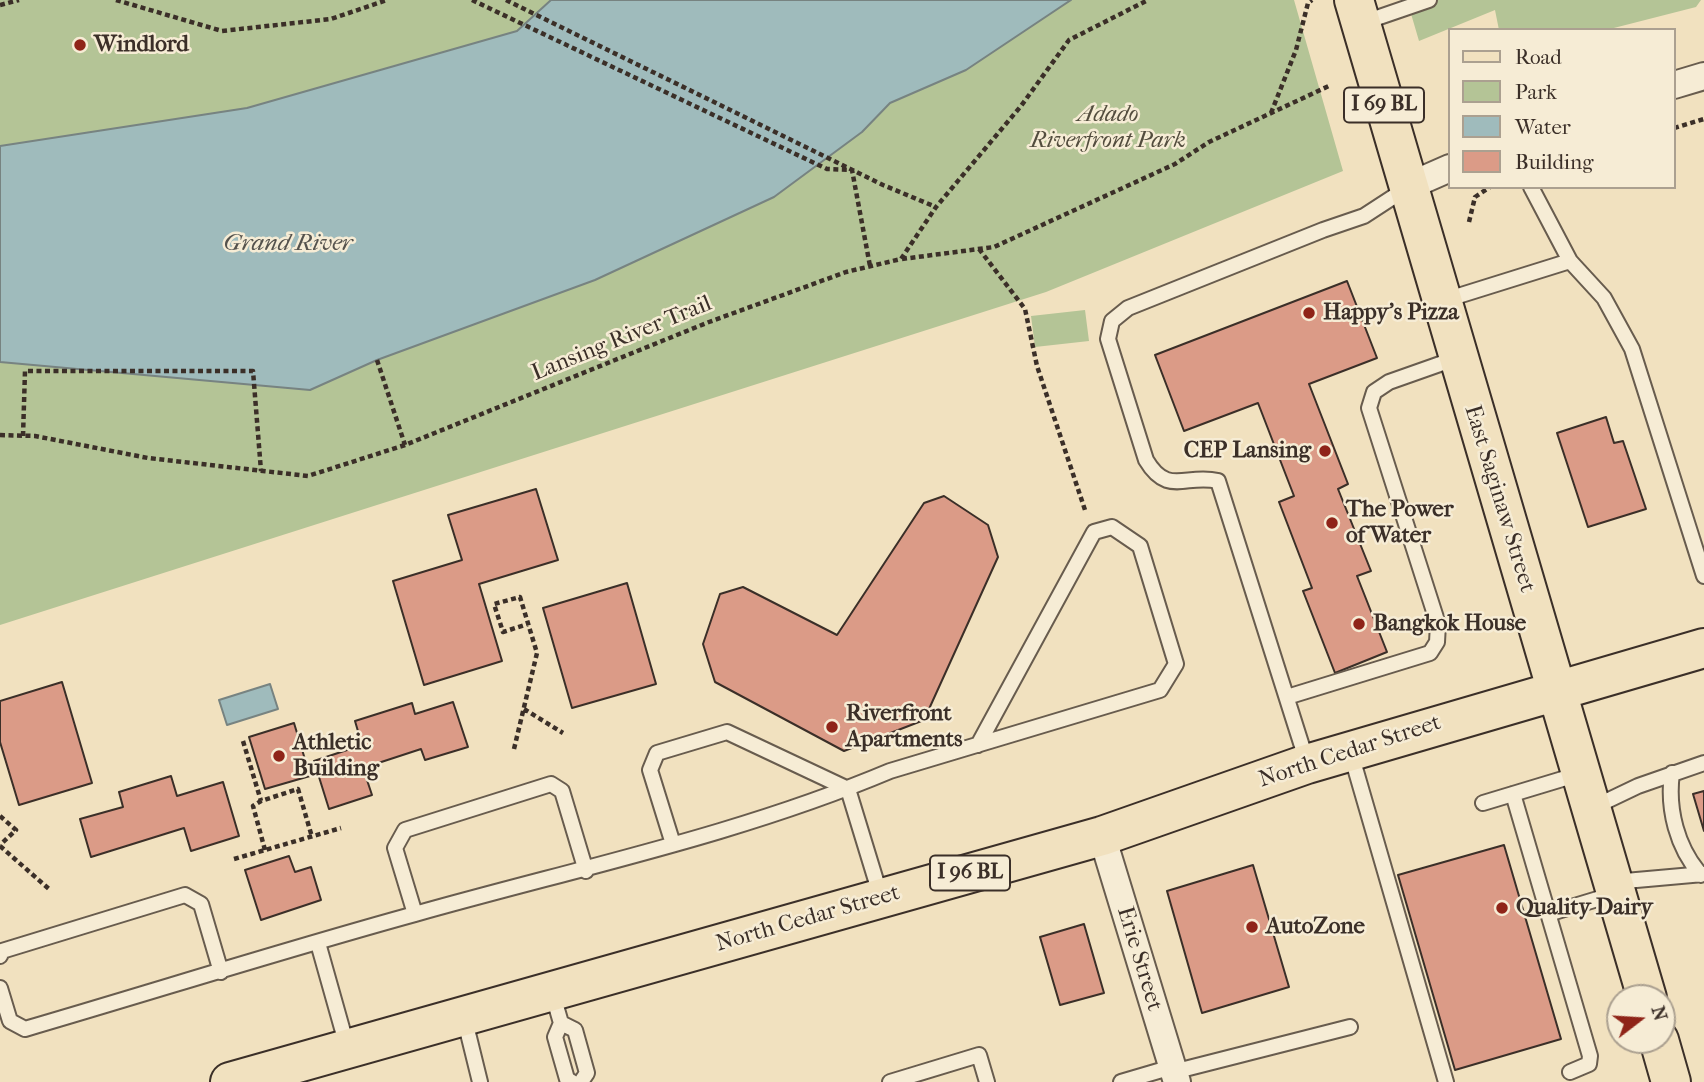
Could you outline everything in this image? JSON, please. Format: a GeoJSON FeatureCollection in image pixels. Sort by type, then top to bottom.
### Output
{"type":"FeatureCollection","features":[{"type":"Feature","properties":{"kind":"main road","name":"East Saginaw Street"},"geometry":{"type":"LineString","coordinates":[[1357,12],[1643,984]]}},
{"type":"Feature","properties":{"kind":"main road","name":"North Cedar Street"},"geometry":{"type":"LineString","coordinates":[[230,1082],[463,1016],[556,1007],[881,898],[1102,836],[1307,764],[1704,648]]}},
{"type":"Feature","properties":{"kind":"main road"},"geometry":{"type":"LineString","coordinates":[[1663,1054],[1671,1082]]}},
{"type":"Feature","properties":{"kind":"street"},"geometry":{"type":"LineString","coordinates":[[1676,84],[1704,76]]}},
{"type":"Feature","properties":{"kind":"street"},"geometry":{"type":"LineString","coordinates":[[1409,186],[1448,169]]}},
{"type":"Feature","properties":{"kind":"street","name":"Erie Street"},"geometry":{"type":"LineString","coordinates":[[1102,836],[1174,1074]]}},
{"type":"Feature","properties":{"kind":"lane"},"geometry":{"type":"LineString","coordinates":[[1357,12],[1429,0]]}},
{"type":"Feature","properties":{"kind":"lane"},"geometry":{"type":"LineString","coordinates":[[1307,764],[1218,481],[1207,479],[1171,484],[1153,472],[1146,460],[1108,339],[1112,321],[1129,308],[1364,216],[1409,186]]}},
{"type":"Feature","properties":{"kind":"lane"},"geometry":{"type":"LineString","coordinates":[[1532,189],[1570,261],[1604,298],[1632,349],[1704,576]]}},
{"type":"Feature","properties":{"kind":"lane"},"geometry":{"type":"LineString","coordinates":[[1441,301],[1570,261]]}},
{"type":"Feature","properties":{"kind":"lane"},"geometry":{"type":"LineString","coordinates":[[1287,696],[1430,653],[1437,642],[1438,624],[1369,408],[1374,393],[1389,382],[1457,358]]}},
{"type":"Feature","properties":{"kind":"lane"},"geometry":{"type":"LineString","coordinates":[[0,988],[10,1021],[25,1029],[415,914],[586,871],[848,789],[890,771],[978,745],[1160,690],[1176,664],[1140,546],[1112,527],[1094,532],[978,745]]}},
{"type":"Feature","properties":{"kind":"lane"},"geometry":{"type":"LineString","coordinates":[[673,844],[650,771],[657,753],[727,732],[848,789],[881,898]]}},
{"type":"Feature","properties":{"kind":"lane"},"geometry":{"type":"LineString","coordinates":[[1350,751],[1446,1082]]}},
{"type":"Feature","properties":{"kind":"lane"},"geometry":{"type":"LineString","coordinates":[[1483,803],[1513,794],[1586,791],[1672,773],[1704,763]]}},
{"type":"Feature","properties":{"kind":"lane"},"geometry":{"type":"LineString","coordinates":[[1672,773],[1669,793],[1674,820],[1687,858],[1703,874]]}},
{"type":"Feature","properties":{"kind":"lane"},"geometry":{"type":"LineString","coordinates":[[415,914],[395,848],[405,830],[551,784],[562,791],[586,871]]}},
{"type":"Feature","properties":{"kind":"lane"},"geometry":{"type":"LineString","coordinates":[[1513,794],[1590,1056],[1589,1064],[1570,1072]]}},
{"type":"Feature","properties":{"kind":"lane"},"geometry":{"type":"LineString","coordinates":[[1548,914],[1614,888],[1703,874]]}},
{"type":"Feature","properties":{"kind":"lane"},"geometry":{"type":"LineString","coordinates":[[0,956],[2,951],[185,895],[201,904],[221,972]]}},
{"type":"Feature","properties":{"kind":"lane"},"geometry":{"type":"LineString","coordinates":[[318,943],[348,1049]]}},
{"type":"Feature","properties":{"kind":"lane"},"geometry":{"type":"LineString","coordinates":[[556,1007],[555,1037],[566,1079],[572,1082]]}},
{"type":"Feature","properties":{"kind":"lane"},"geometry":{"type":"LineString","coordinates":[[556,1007],[575,1030],[587,1073],[581,1082]]}},
{"type":"Feature","properties":{"kind":"lane"},"geometry":{"type":"LineString","coordinates":[[463,1016],[480,1082]]}},
{"type":"Feature","properties":{"kind":"lane"},"geometry":{"type":"LineString","coordinates":[[1121,1082],[1174,1074],[1350,1027]]}},
{"type":"Feature","properties":{"kind":"lane"},"geometry":{"type":"LineString","coordinates":[[898,1081],[979,1055],[987,1082]]}},
{"type":"Feature","properties":{"kind":"path"},"geometry":{"type":"LineString","coordinates":[[0,5],[19,0]]}},
{"type":"Feature","properties":{"kind":"path"},"geometry":{"type":"LineString","coordinates":[[116,0],[222,31],[331,19],[387,0]]}},
{"type":"Feature","properties":{"kind":"path"},"geometry":{"type":"LineString","coordinates":[[472,0],[827,169],[852,170]]}},
{"type":"Feature","properties":{"kind":"path"},"geometry":{"type":"LineString","coordinates":[[506,0],[852,170],[936,207]]}},
{"type":"Feature","properties":{"kind":"path"},"geometry":{"type":"LineString","coordinates":[[901,259],[936,207],[1021,106],[1069,40],[1147,0]]}},
{"type":"Feature","properties":{"kind":"path"},"geometry":{"type":"LineString","coordinates":[[1270,113],[1296,50],[1308,3],[1312,0]]}},
{"type":"Feature","properties":{"kind":"path","name":"Lansing River Trail"},"geometry":{"type":"LineString","coordinates":[[0,435],[23,436],[148,458],[308,476],[405,445],[709,322],[870,266],[901,259],[994,247],[1175,164],[1209,142],[1331,85]]}},
{"type":"Feature","properties":{"kind":"path"},"geometry":{"type":"LineString","coordinates":[[1676,127],[1704,119]]}},
{"type":"Feature","properties":{"kind":"path"},"geometry":{"type":"LineString","coordinates":[[852,170],[870,266]]}},
{"type":"Feature","properties":{"kind":"path"},"geometry":{"type":"LineString","coordinates":[[1469,222],[1475,197],[1487,189]]}},
{"type":"Feature","properties":{"kind":"path"},"geometry":{"type":"LineString","coordinates":[[978,249],[1024,309],[1041,378],[1075,487],[1094,532]]}},
{"type":"Feature","properties":{"kind":"path"},"geometry":{"type":"LineString","coordinates":[[377,360],[405,445]]}},
{"type":"Feature","properties":{"kind":"path"},"geometry":{"type":"LineString","coordinates":[[23,436],[25,371],[253,371],[261,471]]}},
{"type":"Feature","properties":{"kind":"path"},"geometry":{"type":"LineString","coordinates":[[514,749],[537,653],[520,597],[494,604],[503,632],[528,624]]}},
{"type":"Feature","properties":{"kind":"path"},"geometry":{"type":"LineString","coordinates":[[524,709],[563,733]]}},
{"type":"Feature","properties":{"kind":"path"},"geometry":{"type":"LineString","coordinates":[[243,741],[261,801]]}},
{"type":"Feature","properties":{"kind":"path"},"geometry":{"type":"LineString","coordinates":[[265,850],[253,806],[298,789],[312,836]]}},
{"type":"Feature","properties":{"kind":"path"},"geometry":{"type":"LineString","coordinates":[[0,816],[16,830],[0,846],[49,889]]}},
{"type":"Feature","properties":{"kind":"path"},"geometry":{"type":"LineString","coordinates":[[234,859],[341,828]]}},
{"type":"Feature","properties":{"kind":"green space","name":"Adado Riverfront Park"},"geometry":{"type":"Polygon","coordinates":[[[0,0],[551,0],[542,9],[862,132],[890,103],[966,70],[1071,0],[1294,0],[1343,171],[1046,292],[0,625],[0,362],[310,390],[377,360],[595,280],[247,108],[0,146],[0,0]]]}},
{"type":"Feature","properties":{"kind":"green space"},"geometry":{"type":"Polygon","coordinates":[[[1407,0],[1701,0],[1696,7],[1614,28],[1499,28],[1495,10],[1419,41],[1407,0]]]}},
{"type":"Feature","properties":{"kind":"green space"},"geometry":{"type":"Polygon","coordinates":[[[1085,310],[1089,341],[1035,347],[1031,316],[1085,310]]]}},
{"type":"Feature","properties":{"kind":"water","name":"Grand River"},"geometry":{"type":"Polygon","coordinates":[[[551,0],[1071,0],[966,70],[890,103],[862,132],[774,197],[595,280],[377,360],[310,390],[0,362],[0,146],[247,108],[517,31],[551,0]]]}},
{"type":"Feature","properties":{"kind":"water"},"geometry":{"type":"Polygon","coordinates":[[[270,684],[278,709],[227,725],[219,700],[270,684]]]}},
{"type":"Feature","properties":{"kind":"building"},"geometry":{"type":"Polygon","coordinates":[[[1347,281],[1377,358],[1309,384],[1348,484],[1338,489],[1371,571],[1357,576],[1387,652],[1335,673],[1303,591],[1312,588],[1279,502],[1294,496],[1258,403],[1184,431],[1155,355],[1347,281]]]}},
{"type":"Feature","properties":{"kind":"building"},"geometry":{"type":"Polygon","coordinates":[[[1606,417],[1614,443],[1623,441],[1646,509],[1588,527],[1557,433],[1606,417]]]}},
{"type":"Feature","properties":{"kind":"building"},"geometry":{"type":"Polygon","coordinates":[[[536,489],[558,560],[479,584],[502,661],[424,685],[393,581],[462,560],[448,515],[536,489]]]}},
{"type":"Feature","properties":{"kind":"building"},"geometry":{"type":"Polygon","coordinates":[[[944,496],[988,525],[998,557],[924,720],[844,751],[715,682],[703,644],[720,594],[743,587],[837,635],[924,503],[944,496]]]}},
{"type":"Feature","properties":{"kind":"building"},"geometry":{"type":"Polygon","coordinates":[[[627,583],[656,684],[572,708],[543,608],[627,583]]]}},
{"type":"Feature","properties":{"kind":"building"},"geometry":{"type":"Polygon","coordinates":[[[62,682],[92,783],[19,805],[0,742],[0,701],[62,682]]]}},
{"type":"Feature","properties":{"kind":"building"},"geometry":{"type":"Polygon","coordinates":[[[453,702],[468,747],[425,760],[421,749],[363,768],[372,795],[329,809],[314,761],[362,745],[355,721],[412,703],[415,714],[453,702]]]}},
{"type":"Feature","properties":{"kind":"building","name":"Athletic Building"},"geometry":{"type":"Polygon","coordinates":[[[294,723],[310,776],[265,789],[249,737],[294,723]]]}},
{"type":"Feature","properties":{"kind":"building"},"geometry":{"type":"Polygon","coordinates":[[[171,776],[177,796],[223,782],[239,836],[191,851],[184,828],[91,857],[80,819],[123,807],[119,792],[171,776]]]}},
{"type":"Feature","properties":{"kind":"building"},"geometry":{"type":"Polygon","coordinates":[[[1704,791],[1704,831],[1693,794],[1704,791]]]}},
{"type":"Feature","properties":{"kind":"building"},"geometry":{"type":"Polygon","coordinates":[[[1504,845],[1561,1039],[1455,1070],[1398,875],[1504,845]]]}},
{"type":"Feature","properties":{"kind":"building"},"geometry":{"type":"Polygon","coordinates":[[[289,856],[295,872],[311,867],[321,900],[261,920],[245,870],[289,856]]]}},
{"type":"Feature","properties":{"kind":"building"},"geometry":{"type":"Polygon","coordinates":[[[1253,865],[1289,987],[1202,1013],[1167,891],[1253,865]]]}},
{"type":"Feature","properties":{"kind":"building"},"geometry":{"type":"Polygon","coordinates":[[[1084,924],[1104,993],[1060,1005],[1040,937],[1084,924]]]}},
{"type":"Feature","properties":{"kind":"place","name":"Windlord"},"geometry":{"type":"Point","coordinates":[80,45]}},
{"type":"Feature","properties":{"kind":"place","name":"Happy's Pizza"},"geometry":{"type":"Point","coordinates":[1309,313]}},
{"type":"Feature","properties":{"kind":"place","name":"CEP Lansing"},"geometry":{"type":"Point","coordinates":[1325,451]}},
{"type":"Feature","properties":{"kind":"place","name":"The Power of Water"},"geometry":{"type":"Point","coordinates":[1332,523]}},
{"type":"Feature","properties":{"kind":"place","name":"Bangkok House"},"geometry":{"type":"Point","coordinates":[1359,624]}},
{"type":"Feature","properties":{"kind":"place","name":"Riverfront Apartments"},"geometry":{"type":"Point","coordinates":[832,727]}},
{"type":"Feature","properties":{"kind":"place","name":"Athletic Building"},"geometry":{"type":"Point","coordinates":[279,756]}},
{"type":"Feature","properties":{"kind":"place","name":"Quality Dairy"},"geometry":{"type":"Point","coordinates":[1502,908]}},
{"type":"Feature","properties":{"kind":"place","name":"AutoZone"},"geometry":{"type":"Point","coordinates":[1252,927]}}]}
